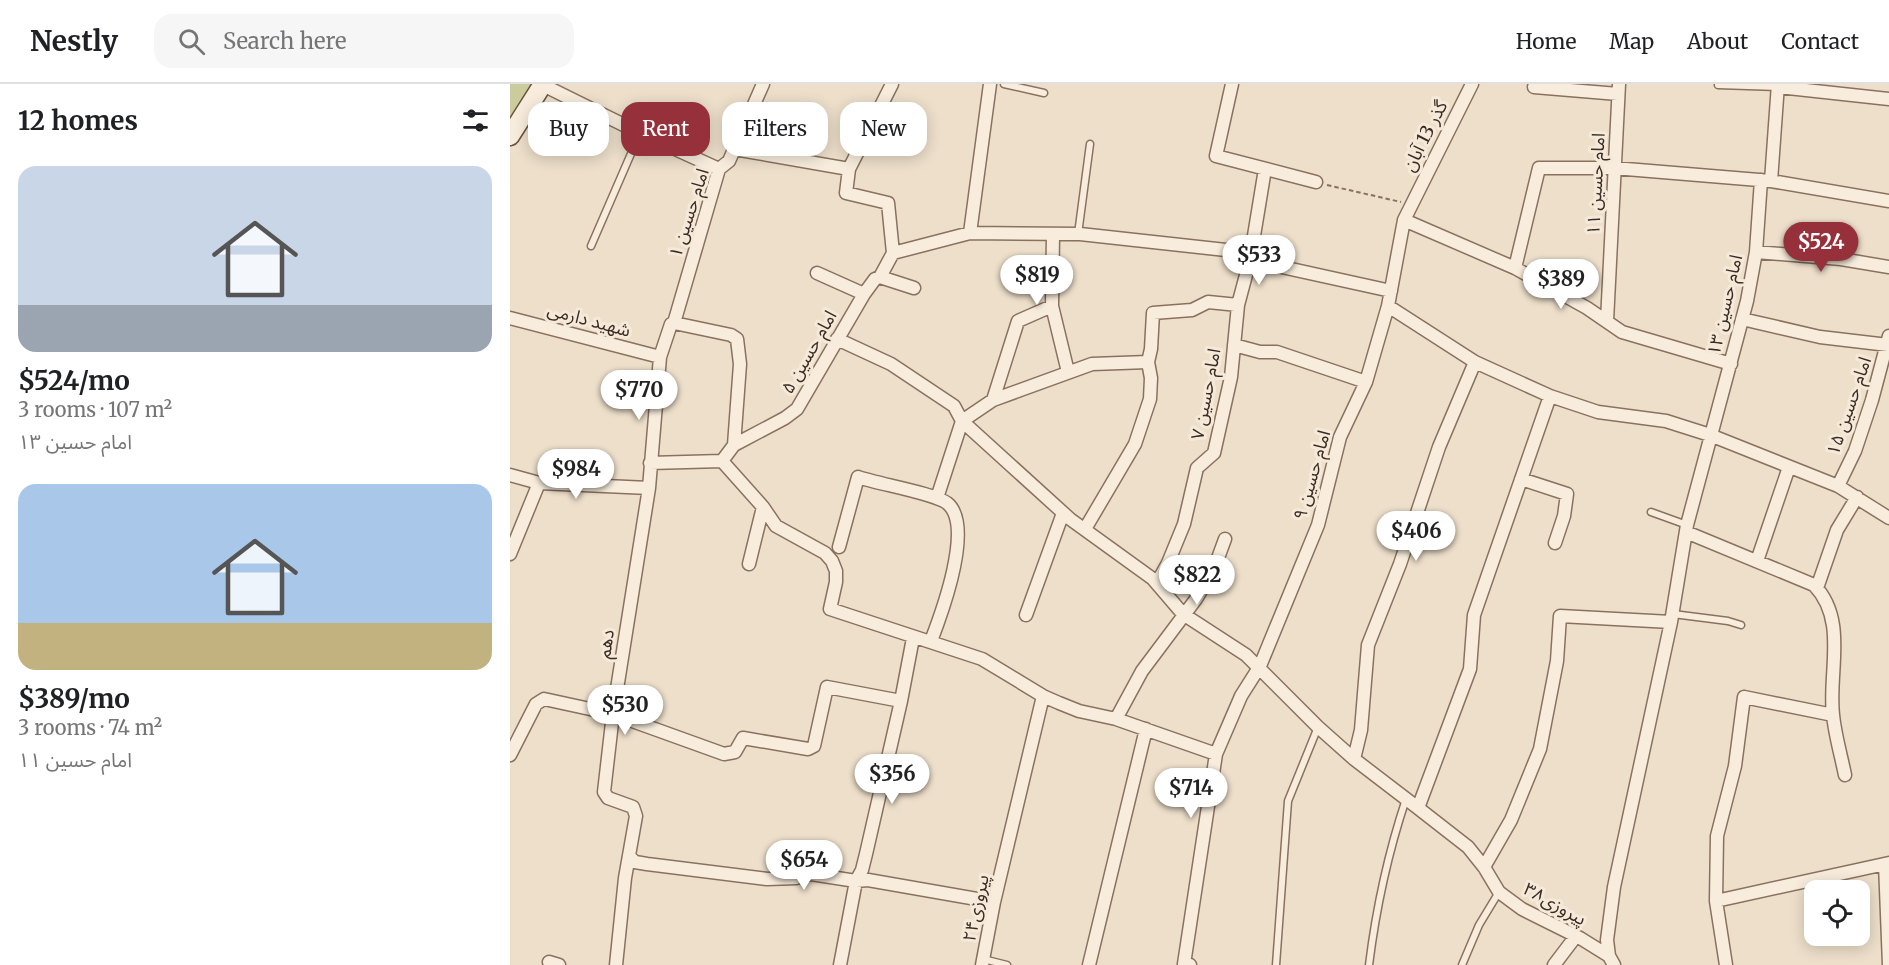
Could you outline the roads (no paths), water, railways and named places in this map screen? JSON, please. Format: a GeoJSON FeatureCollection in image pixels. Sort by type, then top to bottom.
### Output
{"type":"FeatureCollection","features":[{"type":"Feature","properties":{"kind":"main road"},"geometry":{"type":"LineString","coordinates":[[510,136],[543,84]]}},
{"type":"Feature","properties":{"kind":"street"},"geometry":{"type":"LineString","coordinates":[[543,84],[621,123]]}},
{"type":"Feature","properties":{"kind":"street","name":"امام حسین ۱"},"geometry":{"type":"LineString","coordinates":[[756,102],[764,84]]}},
{"type":"Feature","properties":{"kind":"street"},"geometry":{"type":"LineString","coordinates":[[892,84],[849,169],[846,193],[888,203],[893,254],[970,233],[1077,234],[1244,252],[1250,260],[1391,291]]}},
{"type":"Feature","properties":{"kind":"street"},"geometry":{"type":"LineString","coordinates":[[970,233],[990,84]]}},
{"type":"Feature","properties":{"kind":"street"},"geometry":{"type":"LineString","coordinates":[[1232,84],[1216,156],[1316,182]]}},
{"type":"Feature","properties":{"kind":"street","name":"گذر 13 آبان"},"geometry":{"type":"LineString","coordinates":[[1404,220],[1472,84]]}},
{"type":"Feature","properties":{"kind":"street"},"geometry":{"type":"LineString","coordinates":[[1778,85],[1889,99]]}},
{"type":"Feature","properties":{"kind":"street","name":"امام حسین ۱۳"},"geometry":{"type":"LineString","coordinates":[[1612,960],[1607,940],[1614,888],[1671,618],[1686,529],[1731,364],[1756,252],[1778,85]]}},
{"type":"Feature","properties":{"kind":"street"},"geometry":{"type":"LineString","coordinates":[[1534,87],[1619,89]]}},
{"type":"Feature","properties":{"kind":"street","name":"امام حسین ۱۱"},"geometry":{"type":"LineString","coordinates":[[1607,321],[1619,89]]}},
{"type":"Feature","properties":{"kind":"street"},"geometry":{"type":"LineString","coordinates":[[690,156],[719,169]]}},
{"type":"Feature","properties":{"kind":"street","name":"امام حسین ۱"},"geometry":{"type":"LineString","coordinates":[[650,463],[660,357],[671,324],[674,323],[719,169],[729,161],[731,156]]}},
{"type":"Feature","properties":{"kind":"street"},"geometry":{"type":"LineString","coordinates":[[774,156],[849,169]]}},
{"type":"Feature","properties":{"kind":"street"},"geometry":{"type":"LineString","coordinates":[[1515,268],[1539,168],[1614,168],[1766,181],[1889,201]]}},
{"type":"Feature","properties":{"kind":"street","name":"امام حسین ۷"},"geometry":{"type":"LineString","coordinates":[[1157,583],[1184,524],[1197,468],[1214,453],[1231,377],[1239,305],[1250,260],[1265,169]]}},
{"type":"Feature","properties":{"kind":"street"},"geometry":{"type":"LineString","coordinates":[[1404,220],[1515,268],[1587,308],[1622,332],[1731,364]]}},
{"type":"Feature","properties":{"kind":"street","name":"امام حسین ۹"},"geometry":{"type":"LineString","coordinates":[[1190,965],[1184,964],[1215,754],[1241,696],[1260,666],[1318,525],[1340,436],[1366,382],[1388,306],[1404,220]]}},
{"type":"Feature","properties":{"kind":"street"},"geometry":{"type":"LineString","coordinates":[[1053,234],[1052,306],[1068,372]]}},
{"type":"Feature","properties":{"kind":"street"},"geometry":{"type":"LineString","coordinates":[[1756,252],[1889,267]]}},
{"type":"Feature","properties":{"kind":"street","name":"امام حسین ۵"},"geometry":{"type":"LineString","coordinates":[[734,445],[785,418],[797,409],[864,294],[875,279],[880,277],[893,254]]}},
{"type":"Feature","properties":{"kind":"street"},"geometry":{"type":"LineString","coordinates":[[817,273],[864,294]]}},
{"type":"Feature","properties":{"kind":"street"},"geometry":{"type":"LineString","coordinates":[[880,277],[914,288]]}},
{"type":"Feature","properties":{"kind":"street"},"geometry":{"type":"LineString","coordinates":[[1085,529],[1135,444],[1150,399],[1151,378],[1148,362],[1153,313],[1192,310],[1208,302],[1239,305]]}},
{"type":"Feature","properties":{"kind":"street"},"geometry":{"type":"LineString","coordinates":[[993,400],[1018,321],[1052,306]]}},
{"type":"Feature","properties":{"kind":"street"},"geometry":{"type":"LineString","coordinates":[[1388,306],[1475,362],[1550,396],[1598,412],[1666,421],[1710,435],[1838,486],[1889,518]]}},
{"type":"Feature","properties":{"kind":"street","name":"شهید دارمی"},"geometry":{"type":"LineString","coordinates":[[510,318],[660,357]]}},
{"type":"Feature","properties":{"kind":"street"},"geometry":{"type":"LineString","coordinates":[[1742,319],[1820,337],[1888,340]]}},
{"type":"Feature","properties":{"kind":"street"},"geometry":{"type":"LineString","coordinates":[[674,323],[731,335],[737,339],[740,364],[734,445],[722,461]]}},
{"type":"Feature","properties":{"kind":"street","name":"پیروزی۳۸"},"geometry":{"type":"LineString","coordinates":[[837,339],[891,364],[954,406],[962,421],[1063,513],[1157,583],[1183,614],[1246,654],[1318,727],[1354,759],[1468,847],[1484,867],[1499,892],[1522,909],[1576,936],[1612,960]]}},
{"type":"Feature","properties":{"kind":"street","name":"امام حسین ۱۵"},"geometry":{"type":"LineString","coordinates":[[1838,486],[1855,451],[1888,340]]}},
{"type":"Feature","properties":{"kind":"street"},"geometry":{"type":"LineString","coordinates":[[1234,345],[1260,352],[1277,352],[1366,382]]}},
{"type":"Feature","properties":{"kind":"street"},"geometry":{"type":"LineString","coordinates":[[937,498],[962,421],[993,400],[1092,364],[1148,362]]}},
{"type":"Feature","properties":{"kind":"street"},"geometry":{"type":"LineString","coordinates":[[1354,759],[1361,730],[1368,645],[1400,564],[1443,437],[1475,362]]}},
{"type":"Feature","properties":{"kind":"street"},"geometry":{"type":"LineString","coordinates":[[1418,808],[1470,669],[1474,615],[1550,396]]}},
{"type":"Feature","properties":{"kind":"street"},"geometry":{"type":"LineString","coordinates":[[650,463],[722,461],[776,525],[825,553],[832,561],[836,571],[836,582],[830,609],[982,659],[1042,696],[1079,711],[1116,719],[1215,754]]}},
{"type":"Feature","properties":{"kind":"street","name":"دهم"},"geometry":{"type":"LineString","coordinates":[[616,965],[636,816],[633,807],[608,798],[604,792],[613,714],[649,488],[650,463]]}},
{"type":"Feature","properties":{"kind":"street"},"geometry":{"type":"LineString","coordinates":[[1757,561],[1789,466]]}},
{"type":"Feature","properties":{"kind":"street"},"geometry":{"type":"LineString","coordinates":[[510,476],[539,483],[649,488]]}},
{"type":"Feature","properties":{"kind":"street"},"geometry":{"type":"LineString","coordinates":[[838,547],[858,477],[937,498],[953,509],[957,525],[957,543],[946,604],[931,641]]}},
{"type":"Feature","properties":{"kind":"street"},"geometry":{"type":"LineString","coordinates":[[1521,479],[1567,494],[1564,516],[1555,543]]}},
{"type":"Feature","properties":{"kind":"street"},"geometry":{"type":"LineString","coordinates":[[510,554],[539,483]]}},
{"type":"Feature","properties":{"kind":"street"},"geometry":{"type":"LineString","coordinates":[[1817,588],[1837,530],[1857,497]]}},
{"type":"Feature","properties":{"kind":"street"},"geometry":{"type":"LineString","coordinates":[[749,564],[763,507]]}},
{"type":"Feature","properties":{"kind":"street"},"geometry":{"type":"LineString","coordinates":[[1026,615],[1063,513]]}},
{"type":"Feature","properties":{"kind":"street"},"geometry":{"type":"LineString","coordinates":[[1686,529],[1817,588],[1825,596],[1835,629],[1833,715],[1845,775]]}},
{"type":"Feature","properties":{"kind":"street"},"geometry":{"type":"LineString","coordinates":[[1116,719],[1142,670],[1196,599],[1214,569],[1225,539]]}},
{"type":"Feature","properties":{"kind":"street"},"geometry":{"type":"LineString","coordinates":[[1484,867],[1511,820],[1540,749],[1557,661],[1560,616],[1671,618]]}},
{"type":"Feature","properties":{"kind":"street"},"geometry":{"type":"LineString","coordinates":[[840,965],[856,881],[862,870],[866,854],[913,638]]}},
{"type":"Feature","properties":{"kind":"street"},"geometry":{"type":"LineString","coordinates":[[510,755],[536,704],[544,699],[613,714],[724,754],[735,752],[743,738],[808,749],[814,746],[827,687],[901,701]]}},
{"type":"Feature","properties":{"kind":"street","name":"پیروزی۲۴"},"geometry":{"type":"LineString","coordinates":[[983,962],[994,902],[1042,696]]}},
{"type":"Feature","properties":{"kind":"street"},"geometry":{"type":"LineString","coordinates":[[1726,965],[1716,902],[1717,836],[1735,766],[1744,697],[1833,715]]}},
{"type":"Feature","properties":{"kind":"street"},"geometry":{"type":"LineString","coordinates":[[1089,965],[1146,729]]}},
{"type":"Feature","properties":{"kind":"street"},"geometry":{"type":"LineString","coordinates":[[629,856],[635,862],[647,864],[768,879],[796,878],[811,874],[856,881],[867,880],[994,902]]}},
{"type":"Feature","properties":{"kind":"street"},"geometry":{"type":"LineString","coordinates":[[1716,902],[1887,863],[1889,965]]}},
{"type":"Feature","properties":{"kind":"street"},"geometry":{"type":"LineString","coordinates":[[1554,965],[1576,936]]}},
{"type":"Feature","properties":{"kind":"lane"},"geometry":{"type":"LineString","coordinates":[[1004,84],[1044,93]]}},
{"type":"Feature","properties":{"kind":"lane"},"geometry":{"type":"LineString","coordinates":[[1718,85],[1778,85]]}},
{"type":"Feature","properties":{"kind":"lane"},"geometry":{"type":"LineString","coordinates":[[1077,234],[1090,144]]}},
{"type":"Feature","properties":{"kind":"lane"},"geometry":{"type":"LineString","coordinates":[[591,246],[630,156]]}},
{"type":"Feature","properties":{"kind":"lane"},"geometry":{"type":"LineString","coordinates":[[1651,512],[1686,529]]}},
{"type":"Feature","properties":{"kind":"lane"},"geometry":{"type":"LineString","coordinates":[[1671,618],[1728,621],[1741,625]]}},
{"type":"Feature","properties":{"kind":"lane"},"geometry":{"type":"LineString","coordinates":[[1276,965],[1288,801],[1318,727]]}},
{"type":"Feature","properties":{"kind":"lane"},"geometry":{"type":"LineString","coordinates":[[1369,965],[1373,932],[1393,836],[1406,799]]}},
{"type":"Feature","properties":{"kind":"lane"},"geometry":{"type":"LineString","coordinates":[[1462,965],[1479,925],[1499,892]]}},
{"type":"Feature","properties":{"kind":"lane"},"geometry":{"type":"LineString","coordinates":[[983,962],[1006,965]]}}]}
